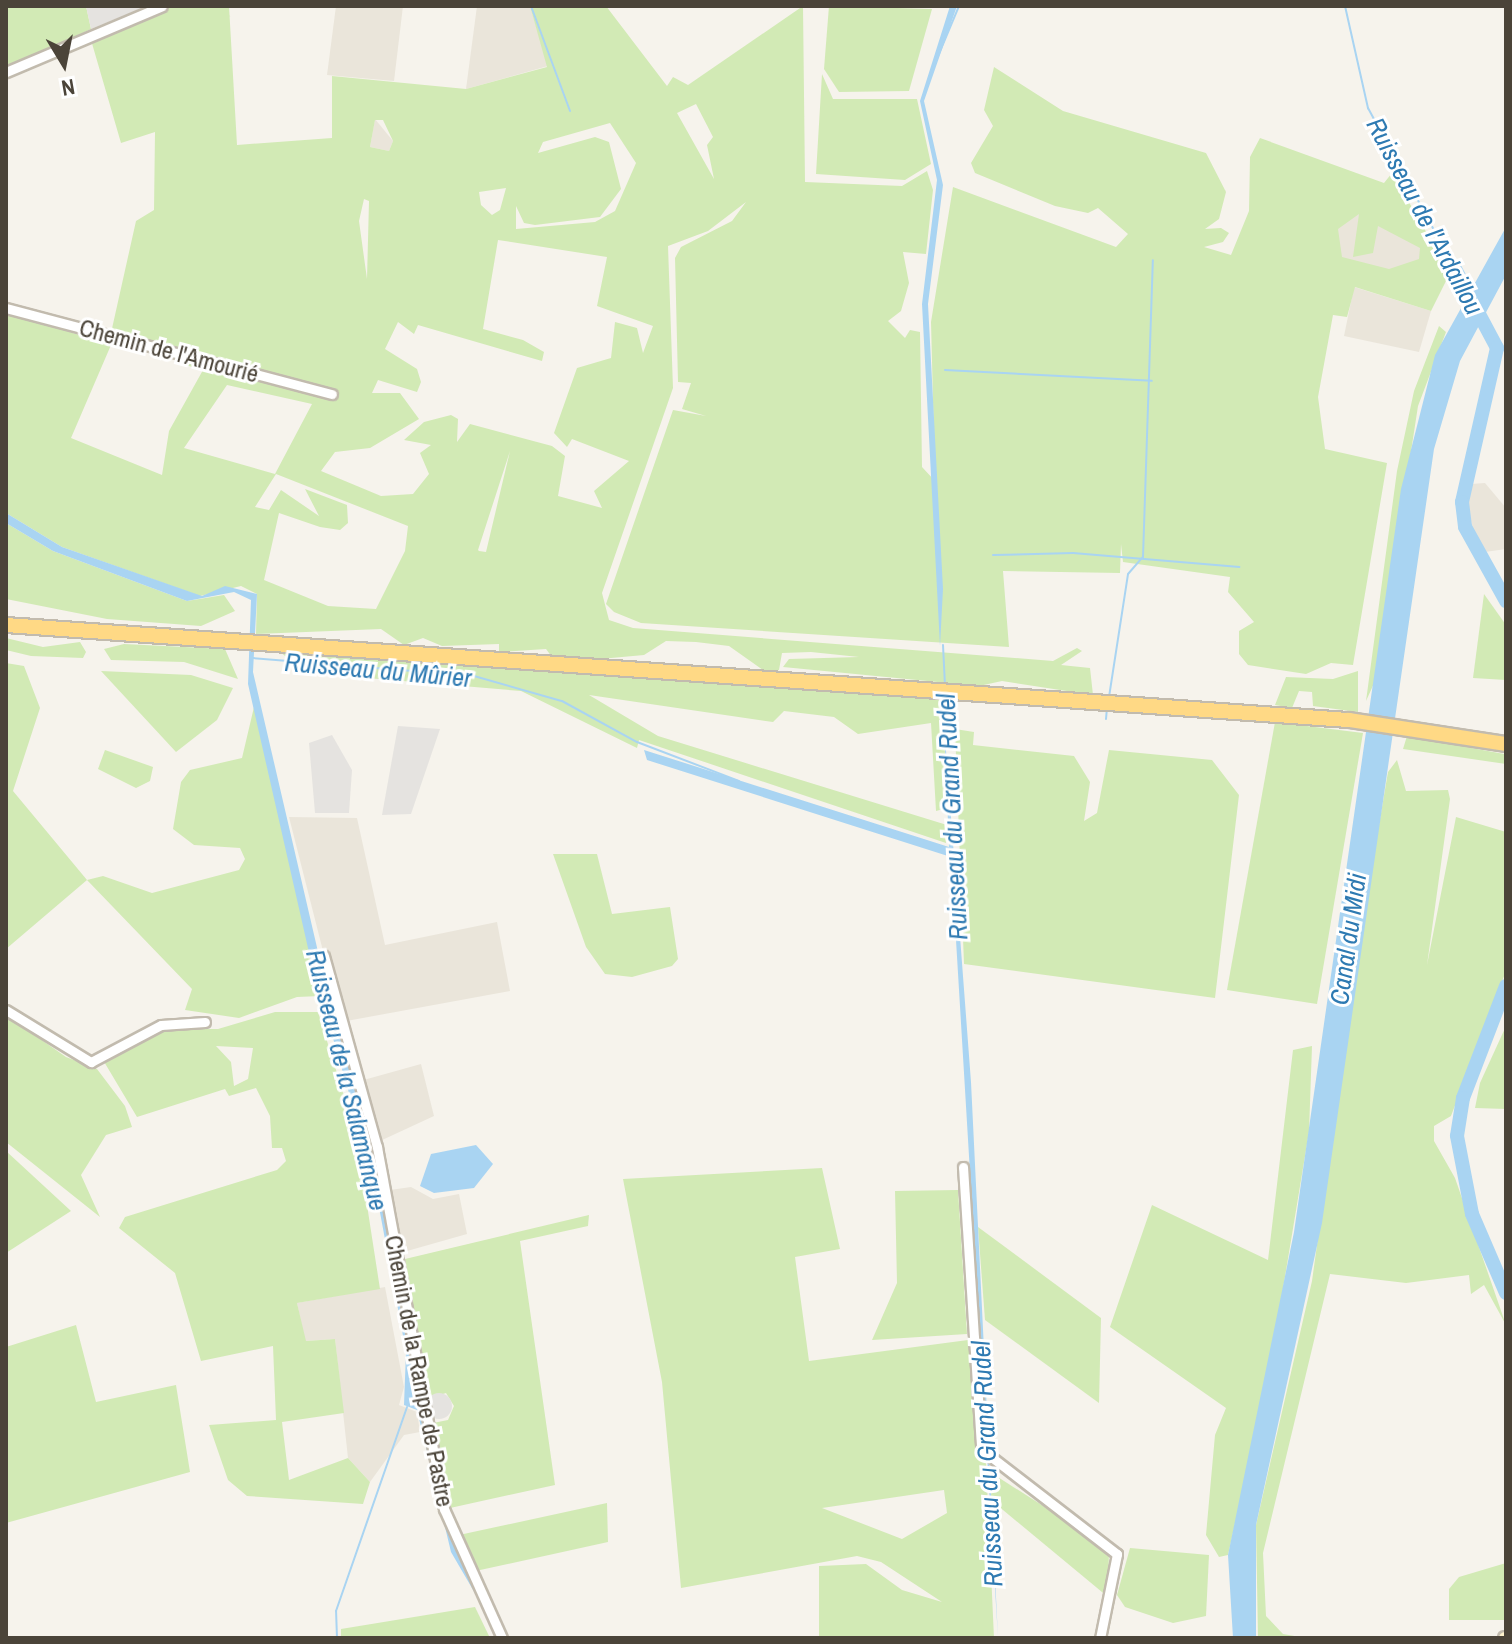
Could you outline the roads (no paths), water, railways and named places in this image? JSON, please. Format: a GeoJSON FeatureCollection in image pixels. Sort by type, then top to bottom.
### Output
{"type":"FeatureCollection","features":[{"type":"Feature","properties":{"kind":"highway"},"geometry":{"type":"LineString","coordinates":[[6,624],[1349,720],[1408,726],[1506,745]]}},
{"type":"Feature","properties":{"kind":"street"},"geometry":{"type":"LineString","coordinates":[[6,72],[162,6]]}},
{"type":"Feature","properties":{"kind":"street","name":"Chemin de l'Amourié"},"geometry":{"type":"LineString","coordinates":[[6,308],[332,394]]}},
{"type":"Feature","properties":{"kind":"street","name":"Chemin de la Rampe de Pastre"},"geometry":{"type":"LineString","coordinates":[[324,956],[377,1147],[444,1509],[502,1638]]}},
{"type":"Feature","properties":{"kind":"street"},"geometry":{"type":"LineString","coordinates":[[6,1010],[91,1062],[161,1025],[205,1022]]}},
{"type":"Feature","properties":{"kind":"street"},"geometry":{"type":"LineString","coordinates":[[963,1167],[983,1455],[1117,1554],[1100,1638]]}},
{"type":"Feature","properties":{"kind":"water"},"geometry":{"type":"Polygon","coordinates":[[[950,6],[957,6],[924,101],[943,185],[928,304],[943,589],[940,646],[922,304],[937,180],[920,101],[950,6]]]}},
{"type":"Feature","properties":{"kind":"water","name":"Canal du Midi"},"geometry":{"type":"Polygon","coordinates":[[[1506,227],[1506,275],[1460,361],[1434,449],[1322,1223],[1256,1525],[1256,1638],[1233,1638],[1228,1555],[1294,1232],[1401,489],[1435,355],[1506,227]]]}},
{"type":"Feature","properties":{"kind":"water"},"geometry":{"type":"Polygon","coordinates":[[[6,513],[62,547],[202,596],[225,586],[257,594],[253,672],[322,969],[372,1133],[420,1398],[412,1404],[422,1407],[454,1546],[501,1638],[451,1552],[417,1410],[404,1405],[406,1352],[373,1175],[313,970],[248,684],[251,600],[234,592],[187,601],[53,551],[6,523],[6,513]]]}},
{"type":"Feature","properties":{"kind":"water"},"geometry":{"type":"Polygon","coordinates":[[[944,724],[971,1082],[998,1638],[951,857],[647,760],[644,750],[949,847],[944,724]]]}},
{"type":"Feature","properties":{"kind":"water"},"geometry":{"type":"Polygon","coordinates":[[[476,1145],[493,1164],[474,1188],[434,1193],[420,1186],[431,1154],[476,1145]]]}},
{"type":"Feature","properties":{"kind":"waterway"},"geometry":{"type":"LineString","coordinates":[[531,6],[570,111]]}},
{"type":"Feature","properties":{"kind":"waterway","name":"Ruisseau du Grand Rudel"},"geometry":{"type":"LineString","coordinates":[[933,68],[959,6]]}},
{"type":"Feature","properties":{"kind":"waterway","name":"Ruisseau de l'Ardaillou"},"geometry":{"type":"LineString","coordinates":[[1345,6],[1368,108],[1454,267]]}},
{"type":"Feature","properties":{"kind":"waterway"},"geometry":{"type":"LineString","coordinates":[[1109,697],[1128,574],[1143,557],[1153,260]]}},
{"type":"Feature","properties":{"kind":"waterway","name":"Ruisseau de l'Ardaillou"},"geometry":{"type":"LineString","coordinates":[[1454,267],[1497,348],[1462,502],[1465,527],[1506,601]]}},
{"type":"Feature","properties":{"kind":"waterway"},"geometry":{"type":"LineString","coordinates":[[945,370],[1152,381]]}},
{"type":"Feature","properties":{"kind":"waterway"},"geometry":{"type":"LineString","coordinates":[[993,555],[1073,553],[1239,567]]}},
{"type":"Feature","properties":{"kind":"waterway","name":"Ruisseau du Grand Rudel"},"geometry":{"type":"LineString","coordinates":[[943,645],[945,686]]}},
{"type":"Feature","properties":{"kind":"waterway","name":"Ruisseau du Mûrier"},"geometry":{"type":"LineString","coordinates":[[252,658],[474,676],[562,701],[637,742],[739,781]]}},
{"type":"Feature","properties":{"kind":"waterway","name":"Ruisseau du Grand Rudel"},"geometry":{"type":"LineString","coordinates":[[945,697],[947,726]]}},
{"type":"Feature","properties":{"kind":"waterway"},"geometry":{"type":"LineString","coordinates":[[1106,719],[1107,708]]}},
{"type":"Feature","properties":{"kind":"waterway","name":"Ruisseau de l'Ardaillou"},"geometry":{"type":"LineString","coordinates":[[1506,986],[1463,1098],[1457,1136],[1472,1214],[1506,1293]]}},
{"type":"Feature","properties":{"kind":"waterway","name":"Ruisseau de la Salamanque"},"geometry":{"type":"LineString","coordinates":[[337,1638],[336,1611],[407,1407]]}}]}
